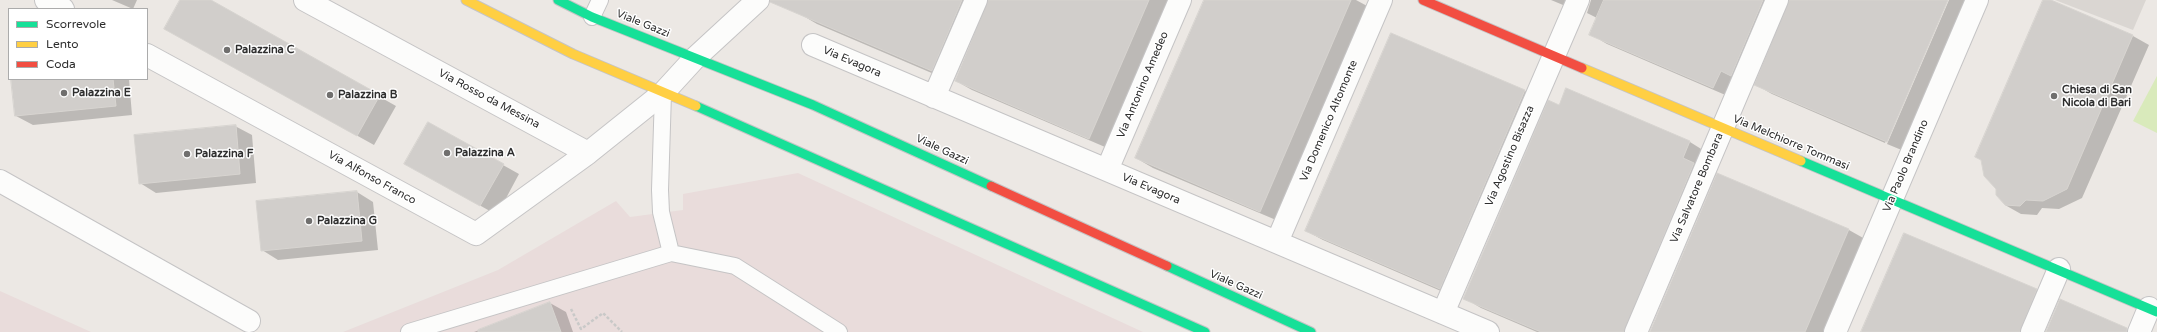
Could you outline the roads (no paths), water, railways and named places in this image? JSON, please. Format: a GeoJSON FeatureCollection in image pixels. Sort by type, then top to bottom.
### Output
{"type":"FeatureCollection","features":[{"type":"Feature","properties":{"kind":"main road"},"geometry":{"type":"LineString","coordinates":[[466,0],[573,54],[798,150],[1205,332]]}},
{"type":"Feature","properties":{"kind":"main road","name":"Viale Gazzi"},"geometry":{"type":"LineString","coordinates":[[558,0],[592,17],[814,104],[1311,332]]}},
{"type":"Feature","properties":{"kind":"main road","name":"Via Melchiorre Tommasi"},"geometry":{"type":"LineString","coordinates":[[1423,0],[2153,310]]}},
{"type":"Feature","properties":{"kind":"street"},"geometry":{"type":"LineString","coordinates":[[46,0],[61,8]]}},
{"type":"Feature","properties":{"kind":"street","name":"Via Rosso da Messina"},"geometry":{"type":"LineString","coordinates":[[305,0],[588,153]]}},
{"type":"Feature","properties":{"kind":"street"},"geometry":{"type":"LineString","coordinates":[[588,153],[663,93],[695,58],[758,0]]}},
{"type":"Feature","properties":{"kind":"street"},"geometry":{"type":"LineString","coordinates":[[934,97],[976,0]]}},
{"type":"Feature","properties":{"kind":"street","name":"Via Antonino Amedeo"},"geometry":{"type":"LineString","coordinates":[[1107,170],[1180,0]]}},
{"type":"Feature","properties":{"kind":"street","name":"Via Domenico Altomonte"},"geometry":{"type":"LineString","coordinates":[[1277,242],[1381,0]]}},
{"type":"Feature","properties":{"kind":"street","name":"Via Agostino Bisazza"},"geometry":{"type":"LineString","coordinates":[[1444,313],[1578,0]]}},
{"type":"Feature","properties":{"kind":"street","name":"Via Salvatore Bombara"},"geometry":{"type":"LineString","coordinates":[[1636,332],[1777,0]]}},
{"type":"Feature","properties":{"kind":"street","name":"Via Paolo Brandino"},"geometry":{"type":"LineString","coordinates":[[1835,332],[1977,0]]}},
{"type":"Feature","properties":{"kind":"street","name":"Via Evagora"},"geometry":{"type":"LineString","coordinates":[[813,45],[1488,332]]}},
{"type":"Feature","properties":{"kind":"street","name":"Via Alfonso Franco"},"geometry":{"type":"LineString","coordinates":[[148,56],[476,234],[588,153]]}},
{"type":"Feature","properties":{"kind":"street"},"geometry":{"type":"LineString","coordinates":[[0,181],[249,321]]}},
{"type":"Feature","properties":{"kind":"street"},"geometry":{"type":"LineString","coordinates":[[2032,332],[2059,270]]}},
{"type":"Feature","properties":{"kind":"street"},"geometry":{"type":"LineString","coordinates":[[2139,332],[2153,310]]}},
{"type":"Feature","properties":{"kind":"lane"},"geometry":{"type":"LineString","coordinates":[[592,17],[600,0]]}},
{"type":"Feature","properties":{"kind":"lane"},"geometry":{"type":"LineString","coordinates":[[663,93],[660,190],[661,212],[671,253]]}},
{"type":"Feature","properties":{"kind":"lane"},"geometry":{"type":"LineString","coordinates":[[409,332],[671,253],[735,266],[839,332]]}},
{"type":"Feature","properties":{"kind":"place","name":"Palazzina C"},"geometry":{"type":"Point","coordinates":[227,50]}},
{"type":"Feature","properties":{"kind":"place","name":"Palazzina E"},"geometry":{"type":"Point","coordinates":[64,93]}},
{"type":"Feature","properties":{"kind":"place","name":"Palazzina B"},"geometry":{"type":"Point","coordinates":[330,95]}},
{"type":"Feature","properties":{"kind":"place","name":"Chiesa di San Nicola di Bari"},"geometry":{"type":"Point","coordinates":[2054,96]}},
{"type":"Feature","properties":{"kind":"place","name":"Palazzina A"},"geometry":{"type":"Point","coordinates":[447,153]}},
{"type":"Feature","properties":{"kind":"place","name":"Palazzina F"},"geometry":{"type":"Point","coordinates":[187,154]}},
{"type":"Feature","properties":{"kind":"place","name":"Palazzina G"},"geometry":{"type":"Point","coordinates":[309,221]}}]}
